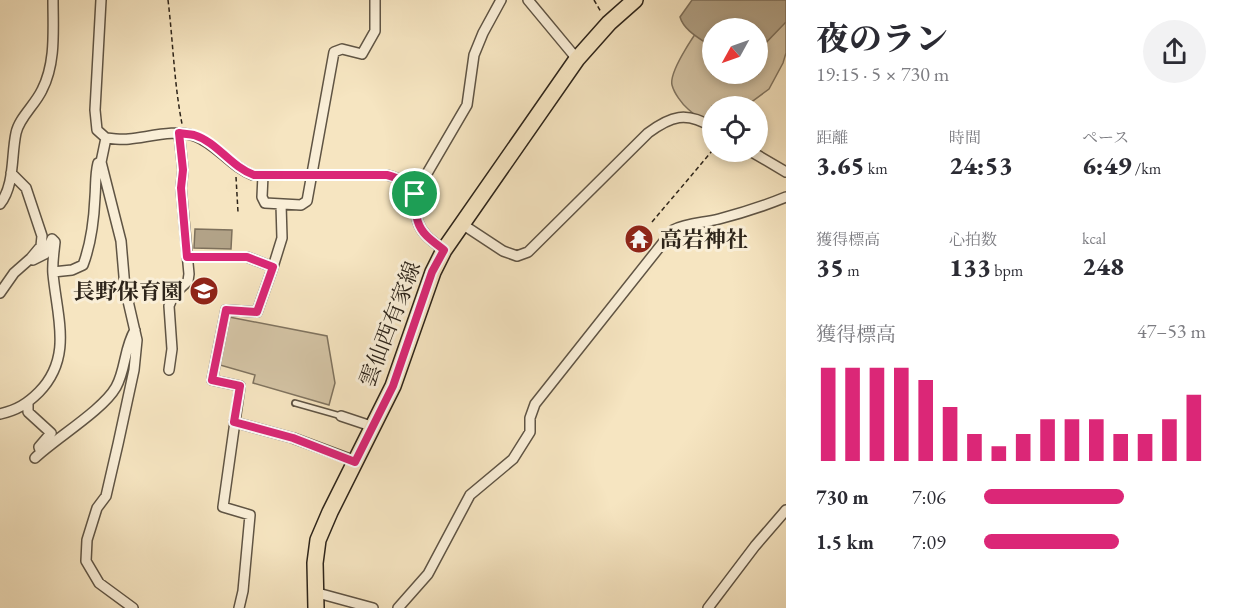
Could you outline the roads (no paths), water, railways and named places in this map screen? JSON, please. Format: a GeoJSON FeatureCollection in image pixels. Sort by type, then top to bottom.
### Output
{"type":"FeatureCollection","features":[{"type":"Feature","properties":{"kind":"main road","name":"雲仙西有家線"},"geometry":{"type":"LineString","coordinates":[[315,600],[315,563],[318,540],[393,386],[432,272],[444,250],[577,59],[609,23],[635,0]]}},
{"type":"Feature","properties":{"kind":"street"},"geometry":{"type":"LineString","coordinates":[[0,204],[4,199],[11,173],[16,131],[42,91],[49,72],[52,53],[53,0]]}},
{"type":"Feature","properties":{"kind":"street"},"geometry":{"type":"LineString","coordinates":[[101,0],[95,110],[97,130],[106,138],[126,140],[182,134],[193,135],[205,141],[245,172],[254,175],[387,175],[398,177],[415,194],[418,202],[418,224],[425,234],[444,250]]}},
{"type":"Feature","properties":{"kind":"street"},"geometry":{"type":"LineString","coordinates":[[264,175],[263,200],[268,204],[301,205],[307,201],[334,52],[342,49],[362,54],[375,31],[375,0]]}},
{"type":"Feature","properties":{"kind":"street"},"geometry":{"type":"LineString","coordinates":[[415,194],[466,105],[474,55],[501,0]]}},
{"type":"Feature","properties":{"kind":"street"},"geometry":{"type":"LineString","coordinates":[[528,0],[577,59]]}},
{"type":"Feature","properties":{"kind":"street"},"geometry":{"type":"LineString","coordinates":[[462,224],[503,250],[517,256],[528,252],[648,133],[663,121],[676,117],[702,121]]}},
{"type":"Feature","properties":{"kind":"street"},"geometry":{"type":"LineString","coordinates":[[169,370],[172,349],[169,306],[174,294],[188,280],[189,274],[181,188],[182,134]]}},
{"type":"Feature","properties":{"kind":"street"},"geometry":{"type":"LineString","coordinates":[[106,138],[101,162],[121,241],[125,288],[137,340],[134,370],[106,496],[97,508],[87,540],[86,561],[99,583],[133,608]]}},
{"type":"Feature","properties":{"kind":"street"},"geometry":{"type":"LineString","coordinates":[[768,161],[786,172]]}},
{"type":"Feature","properties":{"kind":"street"},"geometry":{"type":"LineString","coordinates":[[53,272],[72,270],[83,265],[87,255],[95,197],[95,175],[98,164],[101,162]]}},
{"type":"Feature","properties":{"kind":"street"},"geometry":{"type":"LineString","coordinates":[[0,293],[14,273],[41,246],[42,236],[26,188],[11,173]]}},
{"type":"Feature","properties":{"kind":"street"},"geometry":{"type":"LineString","coordinates":[[398,608],[428,574],[470,495],[513,459],[530,432],[530,418],[535,404],[673,230],[682,225],[716,220],[753,210],[786,197]]}},
{"type":"Feature","properties":{"kind":"street"},"geometry":{"type":"LineString","coordinates":[[239,608],[243,591],[250,515],[223,507],[240,386],[212,380],[226,310],[257,312],[282,238],[281,204]]}},
{"type":"Feature","properties":{"kind":"street"},"geometry":{"type":"LineString","coordinates":[[0,414],[28,403],[44,387],[56,369],[61,351],[53,272],[55,242],[52,239],[45,254],[33,260],[31,258]]}},
{"type":"Feature","properties":{"kind":"street"},"geometry":{"type":"LineString","coordinates":[[187,257],[247,257],[273,267]]}},
{"type":"Feature","properties":{"kind":"street"},"geometry":{"type":"LineString","coordinates":[[28,403],[28,412],[51,434],[39,447],[38,455],[101,405],[115,390],[123,374],[128,341],[135,330]]}},
{"type":"Feature","properties":{"kind":"street"},"geometry":{"type":"LineString","coordinates":[[341,416],[374,427]]}},
{"type":"Feature","properties":{"kind":"street"},"geometry":{"type":"LineString","coordinates":[[234,422],[293,438],[355,462]]}},
{"type":"Feature","properties":{"kind":"street"},"geometry":{"type":"LineString","coordinates":[[708,608],[755,546],[786,510]]}},
{"type":"Feature","properties":{"kind":"street"},"geometry":{"type":"LineString","coordinates":[[315,600],[373,608]]}},
{"type":"Feature","properties":{"kind":"lane"},"geometry":{"type":"LineString","coordinates":[[295,403],[341,416]]}},
{"type":"Feature","properties":{"kind":"place","name":"高岩神社"},"geometry":{"type":"Point","coordinates":[639,239]}},
{"type":"Feature","properties":{"kind":"place","name":"長野保育園"},"geometry":{"type":"Point","coordinates":[204,291]}}]}
